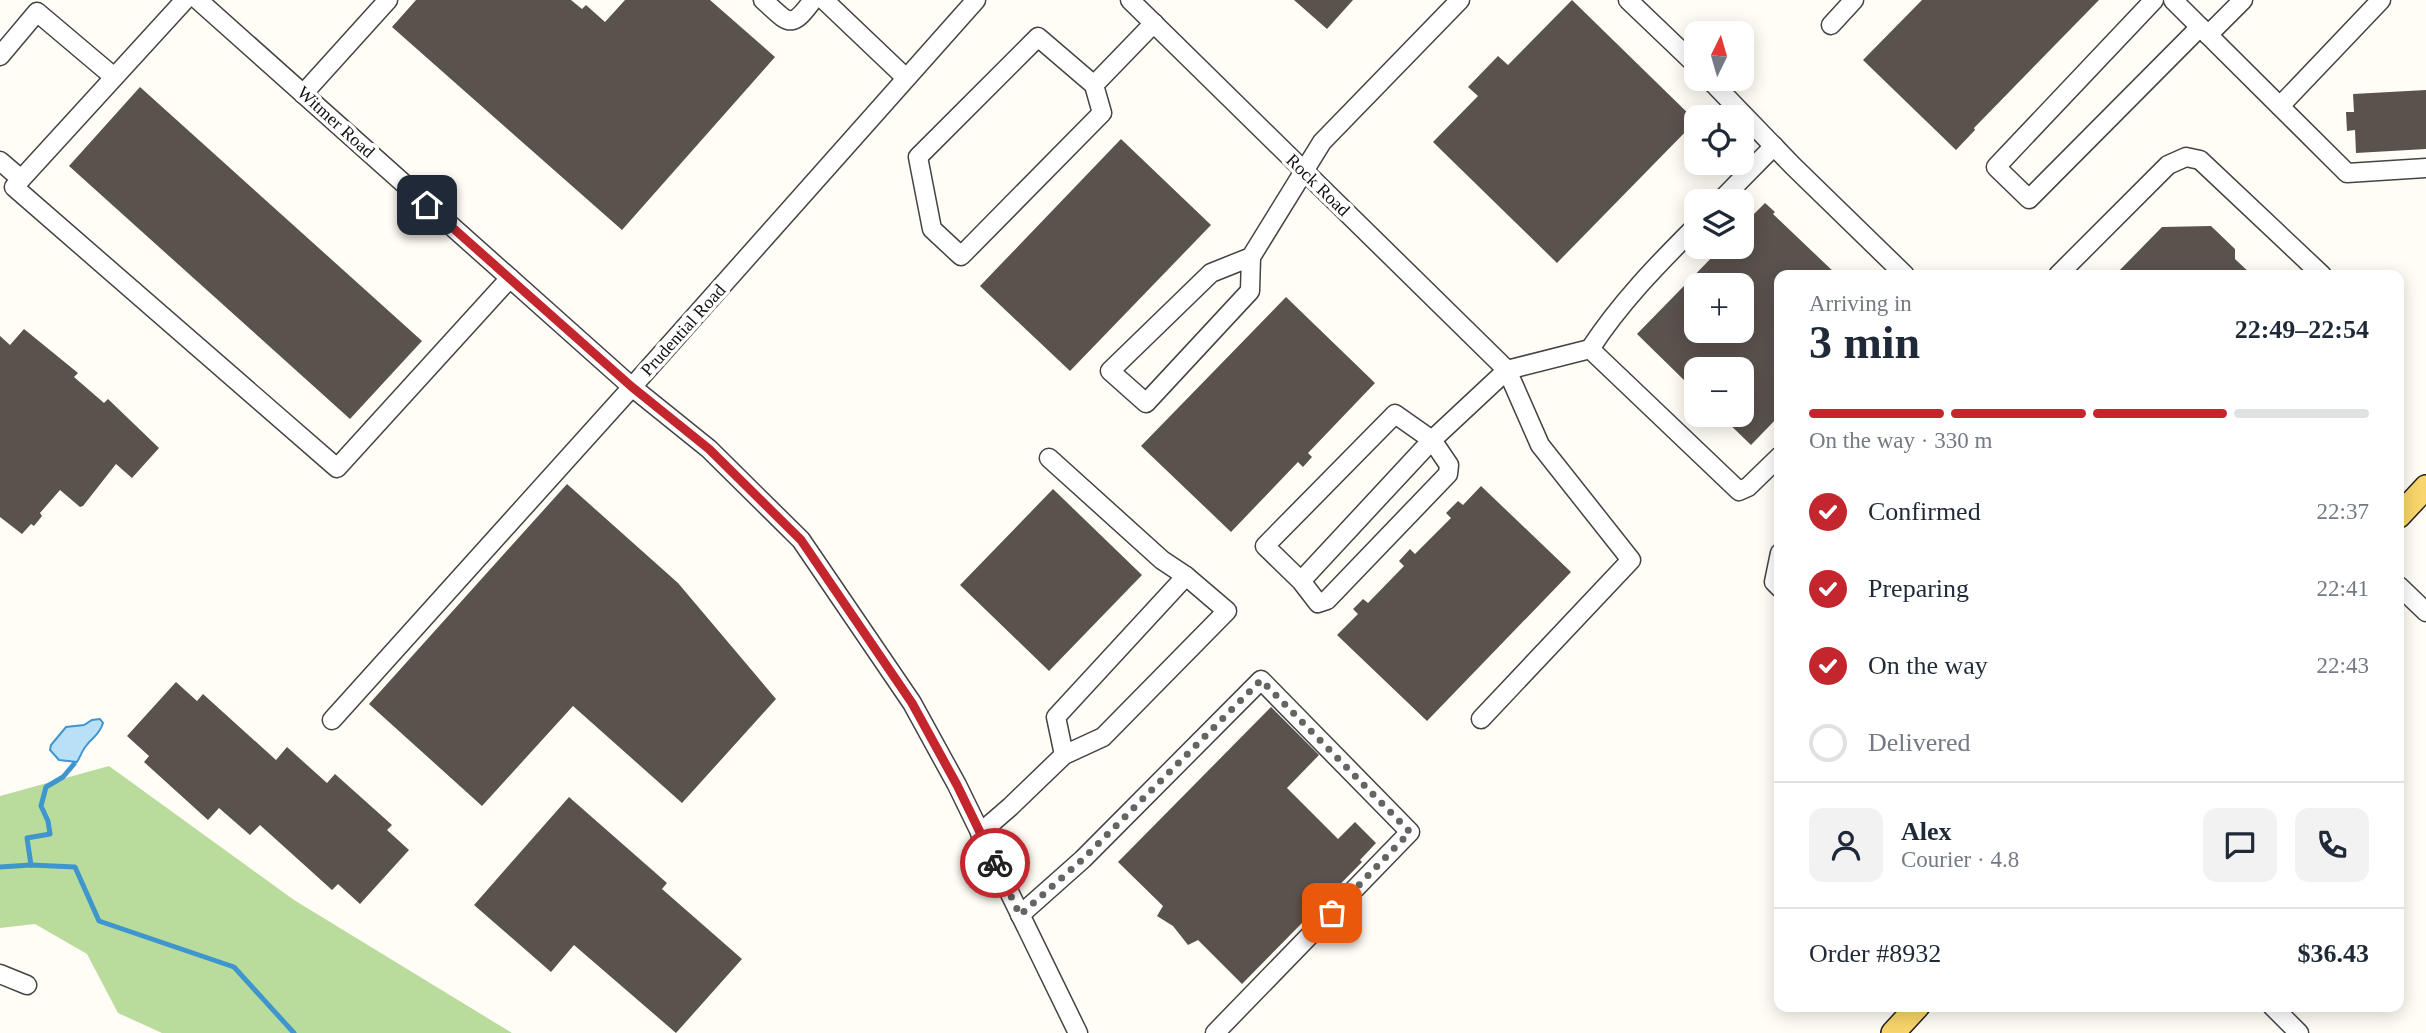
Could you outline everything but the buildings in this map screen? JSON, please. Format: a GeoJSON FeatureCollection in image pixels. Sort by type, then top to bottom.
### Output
{"type":"FeatureCollection","features":[{"type":"Feature","properties":{"kind":"main road"},"geometry":{"type":"LineString","coordinates":[[2404,511],[2426,487]]}},
{"type":"Feature","properties":{"kind":"main road"},"geometry":{"type":"LineString","coordinates":[[1893,1033],[1912,1012]]}},
{"type":"Feature","properties":{"kind":"street"},"geometry":{"type":"LineString","coordinates":[[185,0],[14,187],[337,468],[510,278]]}},
{"type":"Feature","properties":{"kind":"street"},"geometry":{"type":"LineString","coordinates":[[763,0],[783,17],[794,20],[799,19],[813,0]]}},
{"type":"Feature","properties":{"kind":"street"},"geometry":{"type":"LineString","coordinates":[[824,0],[906,78]]}},
{"type":"Feature","properties":{"kind":"street","name":"Prudential Road"},"geometry":{"type":"LineString","coordinates":[[332,720],[975,0]]}},
{"type":"Feature","properties":{"kind":"street","name":"Rock Road"},"geometry":{"type":"LineString","coordinates":[[1130,0],[1507,370]]}},
{"type":"Feature","properties":{"kind":"street"},"geometry":{"type":"LineString","coordinates":[[1251,257],[1210,273],[1110,371],[1146,403],[1250,291],[1251,257],[1322,142],[1460,0]]}},
{"type":"Feature","properties":{"kind":"street"},"geometry":{"type":"LineString","coordinates":[[1628,0],[1684,54]]}},
{"type":"Feature","properties":{"kind":"street"},"geometry":{"type":"LineString","coordinates":[[1831,25],[1854,0]]}},
{"type":"Feature","properties":{"kind":"street"},"geometry":{"type":"LineString","coordinates":[[2154,0],[1996,167],[2029,199],[2204,31],[2244,0]]}},
{"type":"Feature","properties":{"kind":"street"},"geometry":{"type":"LineString","coordinates":[[2173,0],[2347,173],[2426,168]]}},
{"type":"Feature","properties":{"kind":"street"},"geometry":{"type":"LineString","coordinates":[[2280,106],[2381,0]]}},
{"type":"Feature","properties":{"kind":"street","name":"Witmer Road"},"geometry":{"type":"LineString","coordinates":[[204,2],[303,94],[632,387],[709,449],[801,540],[912,703],[980,833],[1078,1033]]}},
{"type":"Feature","properties":{"kind":"street"},"geometry":{"type":"LineString","coordinates":[[303,94],[385,4]]}},
{"type":"Feature","properties":{"kind":"street"},"geometry":{"type":"LineString","coordinates":[[0,56],[37,12],[114,77]]}},
{"type":"Feature","properties":{"kind":"street"},"geometry":{"type":"LineString","coordinates":[[1094,85],[1154,23]]}},
{"type":"Feature","properties":{"kind":"street"},"geometry":{"type":"LineString","coordinates":[[1038,37],[1094,85],[1102,113],[961,256],[932,229],[918,157],[1038,37]]}},
{"type":"Feature","properties":{"kind":"street"},"geometry":{"type":"LineString","coordinates":[[1721,91],[1900,270]]}},
{"type":"Feature","properties":{"kind":"street"},"geometry":{"type":"LineString","coordinates":[[1732,189],[1774,146]]}},
{"type":"Feature","properties":{"kind":"street"},"geometry":{"type":"LineString","coordinates":[[2063,270],[2168,165],[2186,157],[2200,160],[2308,270]]}},
{"type":"Feature","properties":{"kind":"street"},"geometry":{"type":"LineString","coordinates":[[0,161],[21,179]]}},
{"type":"Feature","properties":{"kind":"street"},"geometry":{"type":"LineString","coordinates":[[1301,581],[1432,440],[1507,370],[1590,349],[1611,317],[1684,239]]}},
{"type":"Feature","properties":{"kind":"street"},"geometry":{"type":"LineString","coordinates":[[1590,349],[1739,491],[1748,487],[1774,462]]}},
{"type":"Feature","properties":{"kind":"street"},"geometry":{"type":"LineString","coordinates":[[1481,719],[1631,560],[1540,445],[1507,370]]}},
{"type":"Feature","properties":{"kind":"street"},"geometry":{"type":"LineString","coordinates":[[1395,414],[1432,440],[1449,465],[1448,474],[1322,604],[1318,603],[1301,581],[1265,546],[1395,414]]}},
{"type":"Feature","properties":{"kind":"street"},"geometry":{"type":"LineString","coordinates":[[980,833],[1064,755],[1104,737],[1227,611],[1186,576],[1162,560],[1049,458]]}},
{"type":"Feature","properties":{"kind":"street"},"geometry":{"type":"LineString","coordinates":[[1064,755],[1056,717],[1186,576]]}},
{"type":"Feature","properties":{"kind":"street"},"geometry":{"type":"LineString","coordinates":[[2404,591],[2426,612]]}},
{"type":"Feature","properties":{"kind":"street"},"geometry":{"type":"LineString","coordinates":[[1020,915],[1083,859],[1261,680],[1410,832],[1215,1033]]}},
{"type":"Feature","properties":{"kind":"street"},"geometry":{"type":"LineString","coordinates":[[0,974],[27,985]]}},
{"type":"Feature","properties":{"kind":"street"},"geometry":{"type":"LineString","coordinates":[[2278,1012],[2299,1033]]}},
{"type":"Feature","properties":{"kind":"green space"},"geometry":{"type":"Polygon","coordinates":[[[109,766],[294,900],[512,1033],[162,1033],[118,1013],[87,954],[35,924],[0,928],[0,796],[109,766]]]}},
{"type":"Feature","properties":{"kind":"water"},"geometry":{"type":"Polygon","coordinates":[[[100,719],[103,723],[101,727],[77,762],[59,760],[50,750],[66,727],[84,725],[100,719]]]}},
{"type":"Feature","properties":{"kind":"waterway"},"geometry":{"type":"LineString","coordinates":[[31,865],[27,838],[50,834],[41,806],[46,787],[63,777],[74,764]]}},
{"type":"Feature","properties":{"kind":"waterway"},"geometry":{"type":"LineString","coordinates":[[0,867],[75,867],[99,921],[234,967],[294,1033]]}},
{"type":"Feature","properties":{"kind":"way so far"},"geometry":{"type":"LineString","coordinates":[[995,863],[1020,915],[1083,859],[1261,680],[1410,832],[1332,913]]}},
{"type":"Feature","properties":{"kind":"route"},"geometry":{"type":"LineString","coordinates":[[427,205],[632,387],[709,449],[801,540],[912,703],[957,785],[995,863]]}}]}
